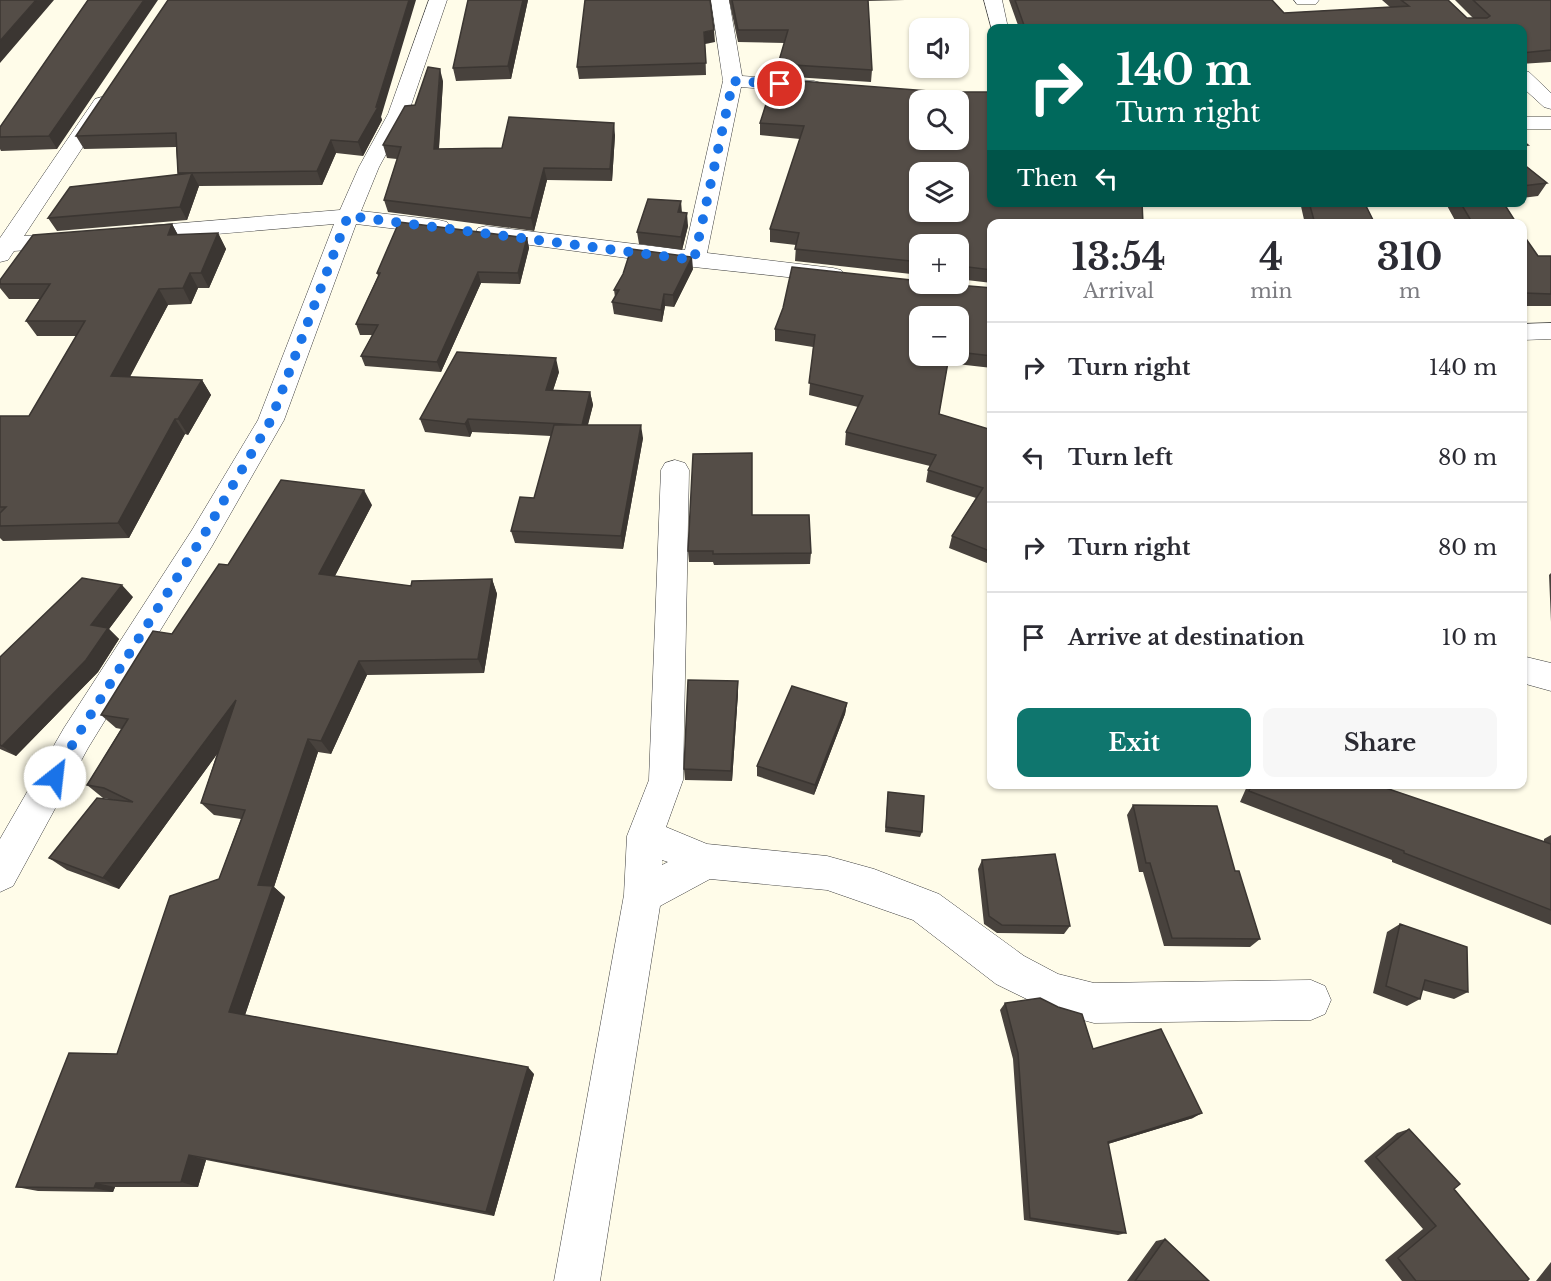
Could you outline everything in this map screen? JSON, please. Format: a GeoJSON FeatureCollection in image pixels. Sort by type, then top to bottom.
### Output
{"type":"FeatureCollection","features":[{"type":"Feature","properties":{"kind":"street"},"geometry":{"type":"LineString","coordinates":[[0,874],[76,738],[202,538],[271,420],[348,216],[369,167],[398,114],[438,0]]}},
{"type":"Feature","properties":{"kind":"street"},"geometry":{"type":"LineString","coordinates":[[694,260],[733,81],[720,0]]}},
{"type":"Feature","properties":{"kind":"street"},"geometry":{"type":"LineString","coordinates":[[993,0],[998,24]]}},
{"type":"Feature","properties":{"kind":"street"},"geometry":{"type":"LineString","coordinates":[[1303,0],[1310,0]]}},
{"type":"Feature","properties":{"kind":"street"},"geometry":{"type":"LineString","coordinates":[[733,81],[827,87]]}},
{"type":"Feature","properties":{"kind":"street"},"geometry":{"type":"LineString","coordinates":[[1527,81],[1551,103]]}},
{"type":"Feature","properties":{"kind":"street"},"geometry":{"type":"LineString","coordinates":[[3,248],[111,89]]}},
{"type":"Feature","properties":{"kind":"street"},"geometry":{"type":"LineString","coordinates":[[1527,123],[1551,123]]}},
{"type":"Feature","properties":{"kind":"street"},"geometry":{"type":"LineString","coordinates":[[114,236],[348,216],[694,260],[849,276]]}},
{"type":"Feature","properties":{"kind":"street"},"geometry":{"type":"LineString","coordinates":[[3,248],[91,238]]}},
{"type":"Feature","properties":{"kind":"street"},"geometry":{"type":"LineString","coordinates":[[1527,332],[1551,331]]}},
{"type":"Feature","properties":{"kind":"street"},"geometry":{"type":"LineString","coordinates":[[577,1281],[643,895],[645,836],[666,780],[675,470]]}},
{"type":"Feature","properties":{"kind":"street"},"geometry":{"type":"LineString","coordinates":[[1527,670],[1551,677]]}},
{"type":"Feature","properties":{"kind":"street"},"geometry":{"type":"LineString","coordinates":[[645,836],[707,861],[827,873],[874,887],[926,907],[1010,970],[1053,992],[1094,1003],[1311,1000]]}},
{"type":"Feature","properties":{"kind":"street"},"geometry":{"type":"LineString","coordinates":[[643,895],[707,861]]}},
{"type":"Feature","properties":{"kind":"building"},"geometry":{"type":"Polygon","coordinates":[[[0,0],[36,0],[0,41],[0,0]]]}},
{"type":"Feature","properties":{"kind":"building"},"geometry":{"type":"Polygon","coordinates":[[[88,0],[144,0],[49,136],[0,137],[0,127],[88,0]]]}},
{"type":"Feature","properties":{"kind":"building"},"geometry":{"type":"Polygon","coordinates":[[[168,0],[409,0],[376,107],[378,107],[358,142],[331,140],[317,171],[178,173],[176,133],[76,136],[168,0]]]}},
{"type":"Feature","properties":{"kind":"building"},"geometry":{"type":"Polygon","coordinates":[[[468,0],[523,0],[508,66],[453,68],[468,0]]]}},
{"type":"Feature","properties":{"kind":"building"},"geometry":{"type":"Polygon","coordinates":[[[585,0],[710,0],[714,30],[704,32],[706,63],[577,67],[585,0]]]}},
{"type":"Feature","properties":{"kind":"building"},"geometry":{"type":"Polygon","coordinates":[[[732,0],[868,0],[872,70],[778,64],[788,30],[738,30],[732,0]]]}},
{"type":"Feature","properties":{"kind":"building"},"geometry":{"type":"Polygon","coordinates":[[[1015,0],[1272,0],[1284,13],[1409,6],[1401,0],[1448,0],[1467,18],[1487,18],[1490,16],[1473,0],[1551,0],[1551,50],[1527,52],[1527,24],[1024,24],[1015,0]]]}},
{"type":"Feature","properties":{"kind":"building"},"geometry":{"type":"Polygon","coordinates":[[[428,67],[440,69],[434,149],[502,148],[509,117],[614,123],[610,169],[544,168],[531,218],[384,200],[401,147],[383,145],[405,106],[415,105],[428,67]]]}},
{"type":"Feature","properties":{"kind":"building"},"geometry":{"type":"Polygon","coordinates":[[[774,79],[916,90],[909,90],[909,150],[969,150],[969,92],[987,92],[987,207],[1142,207],[1143,219],[987,219],[987,269],[969,267],[969,234],[909,234],[909,261],[795,249],[799,233],[770,229],[804,126],[760,123],[774,79]]]}},
{"type":"Feature","properties":{"kind":"building"},"geometry":{"type":"Polygon","coordinates":[[[1527,167],[1547,183],[1527,185],[1527,167]]]}},
{"type":"Feature","properties":{"kind":"building"},"geometry":{"type":"Polygon","coordinates":[[[192,173],[180,207],[48,218],[70,187],[192,173]]]}},
{"type":"Feature","properties":{"kind":"building"},"geometry":{"type":"Polygon","coordinates":[[[648,199],[681,201],[678,212],[687,213],[681,237],[637,232],[648,199]]]}},
{"type":"Feature","properties":{"kind":"building"},"geometry":{"type":"Polygon","coordinates":[[[1310,207],[1366,207],[1372,219],[1314,219],[1310,207]]]}},
{"type":"Feature","properties":{"kind":"building"},"geometry":{"type":"Polygon","coordinates":[[[1463,207],[1506,207],[1514,219],[1470,219],[1463,207]]]}},
{"type":"Feature","properties":{"kind":"building"},"geometry":{"type":"Polygon","coordinates":[[[399,222],[527,238],[518,273],[478,272],[437,362],[361,356],[378,325],[356,324],[380,273],[377,273],[399,222]]]}},
{"type":"Feature","properties":{"kind":"building"},"geometry":{"type":"Polygon","coordinates":[[[172,224],[168,235],[218,233],[201,273],[190,273],[183,288],[159,289],[111,376],[202,380],[178,419],[175,419],[118,523],[0,526],[0,513],[6,507],[0,507],[0,416],[29,416],[85,321],[26,321],[50,284],[0,284],[0,280],[33,235],[172,224]]]}},
{"type":"Feature","properties":{"kind":"building"},"geometry":{"type":"Polygon","coordinates":[[[1527,240],[1538,256],[1551,256],[1551,294],[1527,293],[1527,240]]]}},
{"type":"Feature","properties":{"kind":"building"},"geometry":{"type":"Polygon","coordinates":[[[631,249],[692,257],[673,295],[664,294],[661,310],[612,302],[619,290],[614,290],[623,274],[631,249]]]}},
{"type":"Feature","properties":{"kind":"building"},"geometry":{"type":"Polygon","coordinates":[[[792,267],[909,280],[909,294],[969,294],[969,286],[987,288],[987,355],[969,353],[969,306],[909,306],[909,366],[947,366],[939,414],[987,428],[987,550],[952,536],[983,488],[928,470],[936,455],[846,432],[863,396],[809,383],[815,335],[775,329],[783,308],[792,267]]]}},
{"type":"Feature","properties":{"kind":"building"},"geometry":{"type":"Polygon","coordinates":[[[457,352],[556,358],[546,390],[590,392],[582,425],[468,419],[465,424],[420,419],[457,352]]]}},
{"type":"Feature","properties":{"kind":"building"},"geometry":{"type":"Polygon","coordinates":[[[554,425],[641,425],[621,536],[511,531],[520,497],[534,498],[554,425]]]}},
{"type":"Feature","properties":{"kind":"building"},"geometry":{"type":"Polygon","coordinates":[[[752,453],[752,515],[809,515],[811,553],[713,554],[713,551],[688,551],[693,454],[752,453]]]}},
{"type":"Feature","properties":{"kind":"building"},"geometry":{"type":"Polygon","coordinates":[[[281,480],[364,490],[319,574],[411,586],[412,581],[492,579],[478,659],[359,661],[321,741],[308,739],[258,885],[273,886],[229,1012],[528,1067],[486,1212],[189,1155],[181,1182],[96,1183],[94,1188],[16,1187],[69,1053],[117,1054],[170,896],[219,879],[245,810],[201,803],[236,700],[103,878],[49,858],[97,798],[133,802],[104,788],[87,785],[128,719],[101,715],[153,631],[172,634],[219,564],[228,565],[281,480]]]}},
{"type":"Feature","properties":{"kind":"building"},"geometry":{"type":"Polygon","coordinates":[[[82,578],[122,585],[91,625],[108,628],[86,660],[2,746],[0,745],[0,657],[82,578]]]}},
{"type":"Feature","properties":{"kind":"building"},"geometry":{"type":"Polygon","coordinates":[[[688,680],[738,681],[731,771],[684,769],[688,680]]]}},
{"type":"Feature","properties":{"kind":"building"},"geometry":{"type":"Polygon","coordinates":[[[792,686],[847,703],[815,785],[757,766],[792,686]]]}},
{"type":"Feature","properties":{"kind":"building"},"geometry":{"type":"Polygon","coordinates":[[[1250,789],[1389,789],[1551,844],[1551,910],[1404,853],[1404,851],[1249,791],[1250,789]]]}},
{"type":"Feature","properties":{"kind":"building"},"geometry":{"type":"Polygon","coordinates":[[[888,792],[924,796],[922,832],[886,827],[888,792]]]}},
{"type":"Feature","properties":{"kind":"building"},"geometry":{"type":"Polygon","coordinates":[[[1133,805],[1217,806],[1235,871],[1239,871],[1260,939],[1172,938],[1150,863],[1146,863],[1133,805]]]}},
{"type":"Feature","properties":{"kind":"building"},"geometry":{"type":"Polygon","coordinates":[[[1055,854],[1070,926],[1002,925],[989,916],[982,860],[1055,854]]]}},
{"type":"Feature","properties":{"kind":"building"},"geometry":{"type":"Polygon","coordinates":[[[1400,924],[1467,947],[1468,992],[1425,980],[1420,999],[1386,986],[1400,924]]]}},
{"type":"Feature","properties":{"kind":"building"},"geometry":{"type":"Polygon","coordinates":[[[1040,998],[1058,1007],[1082,1014],[1093,1049],[1161,1029],[1202,1113],[1108,1142],[1126,1233],[1030,1218],[1018,1053],[1005,1003],[1040,998]]]}},
{"type":"Feature","properties":{"kind":"building"},"geometry":{"type":"Polygon","coordinates":[[[1409,1129],[1460,1184],[1454,1189],[1529,1279],[1527,1281],[1416,1281],[1398,1258],[1436,1226],[1376,1157],[1409,1129]]]}},
{"type":"Feature","properties":{"kind":"building"},"geometry":{"type":"Polygon","coordinates":[[[1165,1239],[1209,1281],[1135,1281],[1165,1239]]]}},
{"type":"Feature","properties":{"kind":"route"},"geometry":{"type":"LineString","coordinates":[[55,777],[76,738],[202,538],[271,420],[348,216],[694,260],[733,81],[780,84]]}}]}
